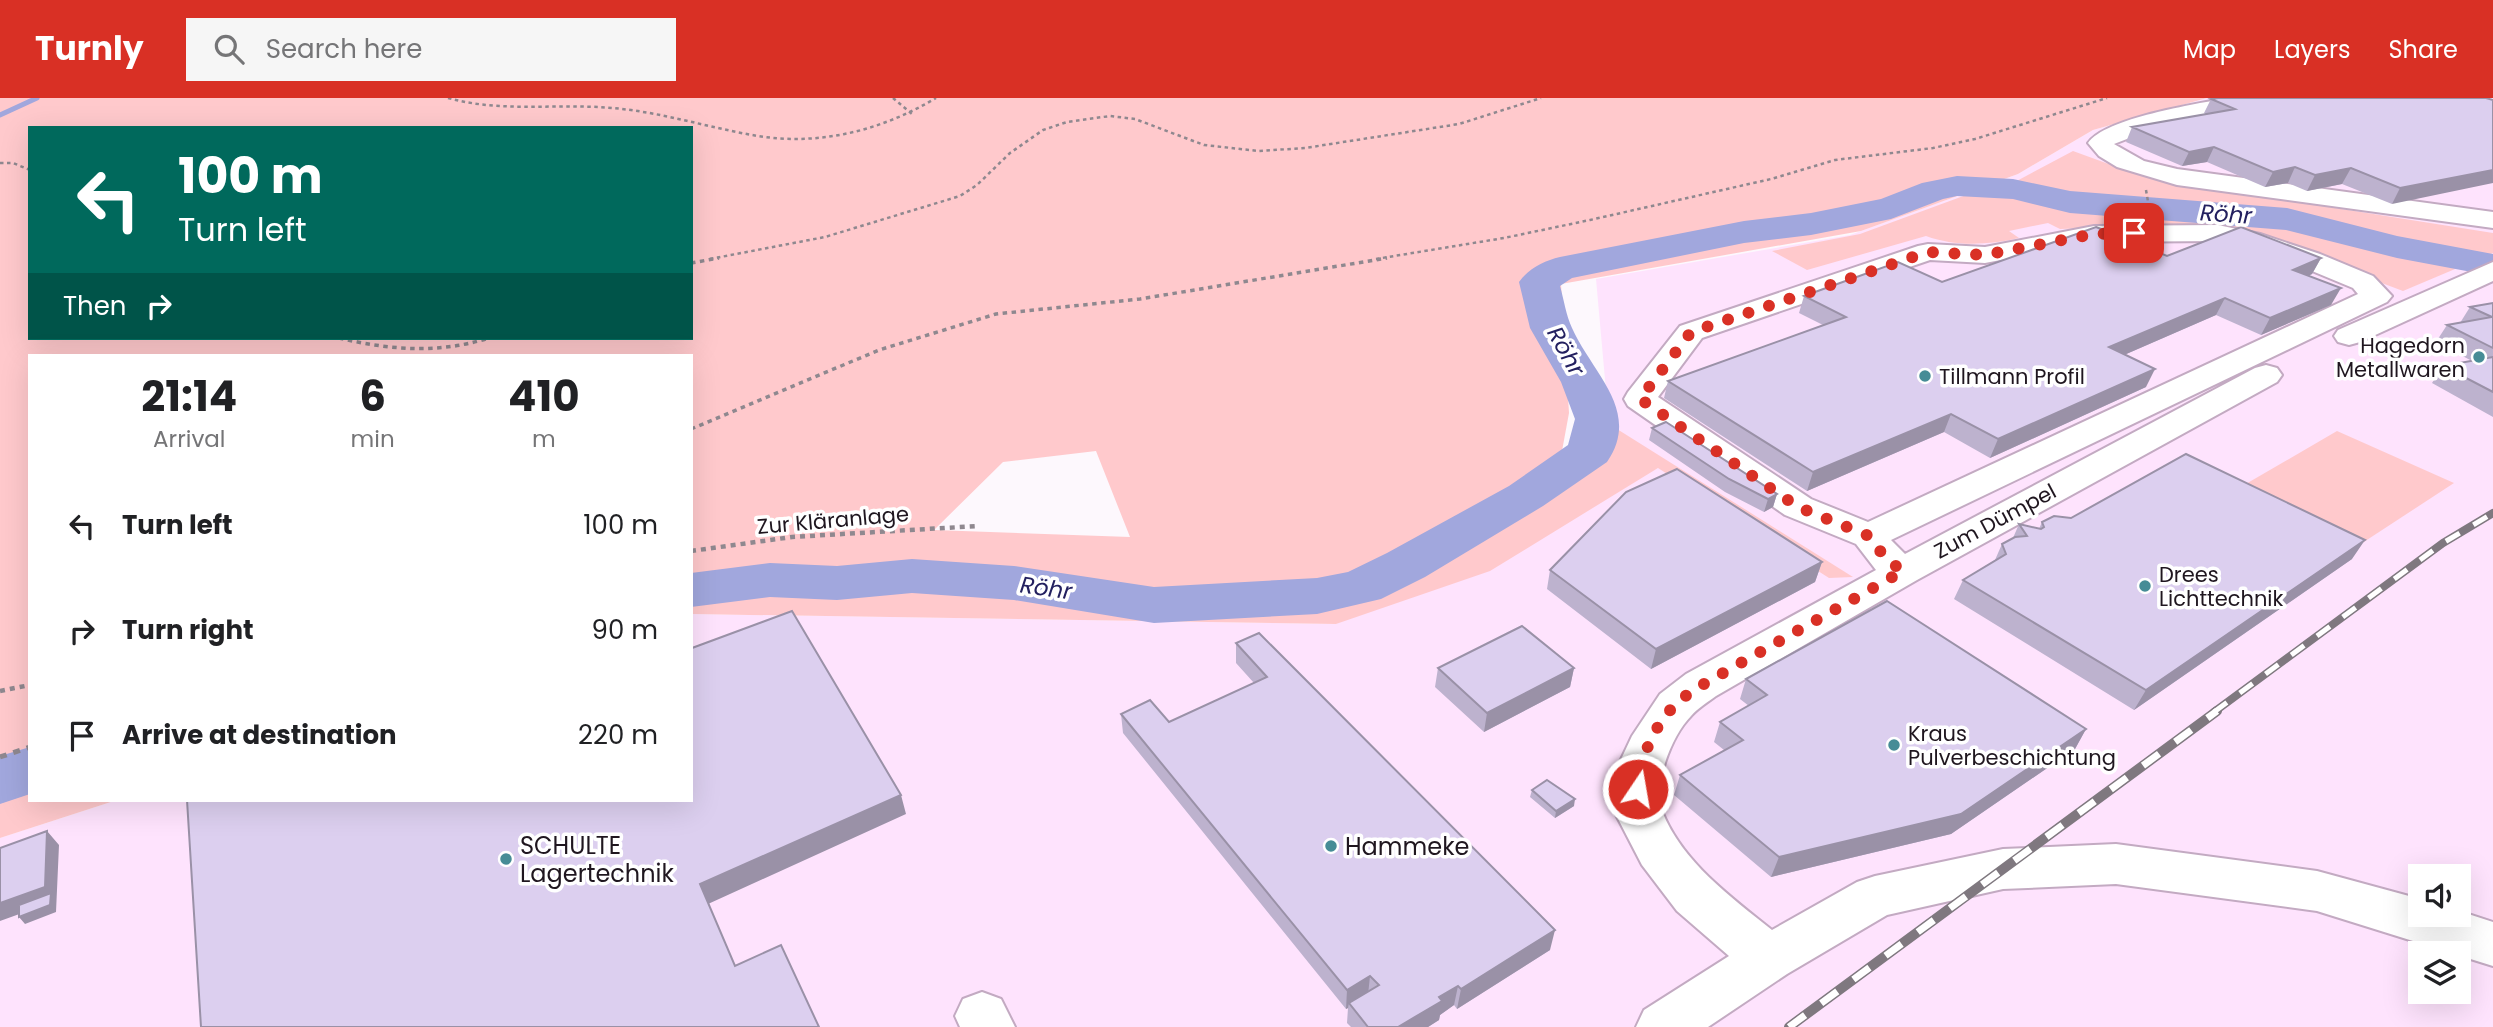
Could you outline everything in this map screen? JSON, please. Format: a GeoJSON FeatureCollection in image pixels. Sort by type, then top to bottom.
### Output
{"type":"FeatureCollection","features":[{"type":"Feature","properties":{"kind":"street"},"geometry":{"type":"LineString","coordinates":[[2262,98],[2188,113],[2111,134],[2100,143],[2115,158],[2177,177],[2493,220]]}},
{"type":"Feature","properties":{"kind":"street"},"geometry":{"type":"LineString","coordinates":[[1869,536],[2377,296],[2363,282],[2250,240],[2191,232],[2094,234],[1985,255],[1928,252],[1691,332],[1640,399],[1798,507],[1869,536],[1886,559],[1903,571]]}},
{"type":"Feature","properties":{"kind":"street","name":"Zum Dümpel"},"geometry":{"type":"LineString","coordinates":[[1768,958],[1695,896],[1659,851],[1637,808],[1639,770],[1654,736],[1675,705],[1702,685],[1903,571],[2273,371],[2488,273]]}},
{"type":"Feature","properties":{"kind":"street"},"geometry":{"type":"LineString","coordinates":[[1664,1027],[1768,958],[1875,897],[2003,869],[2116,864],[2317,891],[2493,944]]}},
{"type":"Feature","properties":{"kind":"path"},"geometry":{"type":"LineString","coordinates":[[448,98],[494,108],[551,106],[633,110],[761,137],[784,139],[821,139],[888,125],[912,114],[936,98]]}},
{"type":"Feature","properties":{"kind":"path"},"geometry":{"type":"LineString","coordinates":[[893,98],[912,114]]}},
{"type":"Feature","properties":{"kind":"path"},"geometry":{"type":"LineString","coordinates":[[693,262],[825,237],[960,196],[977,185],[1010,153],[1043,131],[1067,122],[1110,116],[1135,119],[1203,145],[1227,149],[1306,149],[1459,124],[1541,98]]}},
{"type":"Feature","properties":{"kind":"path"},"geometry":{"type":"LineString","coordinates":[[693,428],[870,352],[993,315],[1020,309],[1097,305],[1140,299],[1504,238],[1771,179],[1835,159],[1934,148],[1975,139],[2107,98]]}},
{"type":"Feature","properties":{"kind":"path"},"geometry":{"type":"LineString","coordinates":[[0,163],[13,163],[28,169]]}},
{"type":"Feature","properties":{"kind":"path"},"geometry":{"type":"LineString","coordinates":[[348,340],[384,348],[419,350],[454,347],[481,340]]}},
{"type":"Feature","properties":{"kind":"path","name":"Zur Kläranlage"},"geometry":{"type":"LineString","coordinates":[[693,551],[792,537],[978,526]]}},
{"type":"Feature","properties":{"kind":"path"},"geometry":{"type":"LineString","coordinates":[[0,691],[28,685]]}},
{"type":"Feature","properties":{"kind":"path"},"geometry":{"type":"LineString","coordinates":[[0,757],[28,748]]}},
{"type":"Feature","properties":{"kind":"shaded area"},"geometry":{"type":"Polygon","coordinates":[[[0,98],[2207,98],[2093,130],[2018,174],[1861,231],[1561,284],[1569,413],[1562,451],[1609,424],[1853,577],[1829,578],[1658,468],[1490,571],[1336,624],[693,614],[693,354],[28,354],[28,802],[111,802],[0,838],[0,98]],[[1096,451],[1003,462],[934,530],[1130,537],[1096,451]]]}},
{"type":"Feature","properties":{"kind":"shaded area"},"geometry":{"type":"Polygon","coordinates":[[[2207,98],[2493,98],[2493,1027],[0,1027],[0,838],[111,802],[693,802],[693,614],[1336,624],[1658,468],[1609,424],[1596,279],[1850,235],[2018,174],[2093,130],[2207,98]]]}},
{"type":"Feature","properties":{"kind":"shaded area"},"geometry":{"type":"Polygon","coordinates":[[[2073,151],[2136,174],[2190,188],[2493,233],[2493,253],[2403,291],[2257,236],[2158,226],[2155,212],[1998,191],[2073,151]]]}},
{"type":"Feature","properties":{"kind":"shaded area"},"geometry":{"type":"Polygon","coordinates":[[[1977,191],[2143,215],[2146,226],[2060,229],[2048,223],[2009,231],[2019,238],[1984,243],[1949,242],[1926,236],[1807,270],[1772,251],[1860,234],[1977,191]]]}},
{"type":"Feature","properties":{"kind":"shaded area"},"geometry":{"type":"Polygon","coordinates":[[[2337,431],[2454,483],[2350,551],[2232,492],[2337,431]]]}},
{"type":"Feature","properties":{"kind":"building"},"geometry":{"type":"Polygon","coordinates":[[[2486,98],[2493,100],[2493,170],[2400,188],[2351,168],[2315,175],[2295,167],[2273,172],[2214,147],[2189,152],[2132,127],[2235,109],[2211,99],[2486,98]]]}},
{"type":"Feature","properties":{"kind":"building","name":"Tillmann Profil"},"geometry":{"type":"Polygon","coordinates":[[[2096,227],[2167,256],[2241,227],[2321,258],[2293,270],[2341,288],[2270,318],[2225,298],[2109,347],[2155,369],[1998,439],[1951,414],[1813,472],[1668,381],[1846,317],[1804,296],[1898,262],[1942,282],[2096,227]]]}},
{"type":"Feature","properties":{"kind":"building"},"geometry":{"type":"Polygon","coordinates":[[[2493,303],[2493,348],[2447,325],[2492,317],[2470,307],[2493,303]]]}},
{"type":"Feature","properties":{"kind":"building"},"geometry":{"type":"Polygon","coordinates":[[[2493,357],[2493,392],[2443,366],[2493,357]]]}},
{"type":"Feature","properties":{"kind":"building"},"geometry":{"type":"Polygon","coordinates":[[[1666,422],[1777,494],[1768,499],[1729,479],[1652,428],[1666,422]]]}},
{"type":"Feature","properties":{"kind":"building","name":"Drees Lichttechnik"},"geometry":{"type":"Polygon","coordinates":[[[2186,454],[2365,540],[2146,690],[1963,580],[2006,554],[2002,544],[2015,537],[2027,536],[2019,524],[2041,529],[2044,527],[2042,522],[2054,516],[2071,518],[2186,454]]]}},
{"type":"Feature","properties":{"kind":"building"},"geometry":{"type":"Polygon","coordinates":[[[1677,469],[1822,562],[1656,649],[1550,570],[1626,492],[1677,469]]]}},
{"type":"Feature","properties":{"kind":"building","name":"Kraus Pulverbeschichtung"},"geometry":{"type":"Polygon","coordinates":[[[1887,601],[2086,729],[1961,814],[1779,857],[1680,775],[1743,740],[1720,722],[1767,695],[1746,679],[1887,601]]]}},
{"type":"Feature","properties":{"kind":"building","name":"SCHULTE Lagertechnik"},"geometry":{"type":"Polygon","coordinates":[[[792,611],[901,795],[700,884],[735,966],[781,945],[819,1027],[201,1027],[187,802],[693,802],[693,648],[792,611]]]}},
{"type":"Feature","properties":{"kind":"building"},"geometry":{"type":"Polygon","coordinates":[[[1522,626],[1574,668],[1487,713],[1438,668],[1522,626]]]}},
{"type":"Feature","properties":{"kind":"building","name":"Hammeke"},"geometry":{"type":"Polygon","coordinates":[[[1259,633],[1555,930],[1461,989],[1458,986],[1439,997],[1442,1001],[1398,1027],[1368,1027],[1349,1003],[1379,985],[1370,976],[1347,990],[1121,714],[1150,700],[1169,722],[1267,677],[1236,643],[1259,633]]]}},
{"type":"Feature","properties":{"kind":"building"},"geometry":{"type":"Polygon","coordinates":[[[1547,780],[1575,799],[1556,811],[1532,790],[1547,780]]]}},
{"type":"Feature","properties":{"kind":"building"},"geometry":{"type":"Polygon","coordinates":[[[47,831],[45,887],[0,903],[0,848],[47,831]]]}},
{"type":"Feature","properties":{"kind":"building"},"geometry":{"type":"Polygon","coordinates":[[[51,893],[50,905],[19,917],[19,905],[51,893]]]}},
{"type":"Feature","properties":{"kind":"waterway"},"geometry":{"type":"LineString","coordinates":[[0,115],[37,98]]}},
{"type":"Feature","properties":{"kind":"waterway","name":"Röhr"},"geometry":{"type":"LineString","coordinates":[[693,590],[770,580],[837,583],[912,576],[1014,583],[1154,605],[1317,596],[1362,587],[1406,565],[1526,496],[1590,452],[1598,419],[1583,382],[1551,328],[1539,282],[1560,269],[1744,232],[1811,224],[1891,208],[1934,190],[1957,186],[2013,189],[2070,202],[2287,219],[2397,247],[2493,265]]}},
{"type":"Feature","properties":{"kind":"waterway","name":"Röhr"},"geometry":{"type":"LineString","coordinates":[[0,780],[28,771]]}},
{"type":"Feature","properties":{"kind":"railway"},"geometry":{"type":"LineString","coordinates":[[2214,712],[2443,543],[2493,513]]}},
{"type":"Feature","properties":{"kind":"railway"},"geometry":{"type":"LineString","coordinates":[[1789,1027],[2217,711]]}},
{"type":"Feature","properties":{"kind":"place","name":"Hagedorn Metallwaren"},"geometry":{"type":"Point","coordinates":[2479,357]}},
{"type":"Feature","properties":{"kind":"place","name":"Tillmann Profil"},"geometry":{"type":"Point","coordinates":[1925,376]}},
{"type":"Feature","properties":{"kind":"place","name":"Drees Lichttechnik"},"geometry":{"type":"Point","coordinates":[2145,586]}},
{"type":"Feature","properties":{"kind":"place","name":"Kraus Pulverbeschichtung"},"geometry":{"type":"Point","coordinates":[1894,745]}},
{"type":"Feature","properties":{"kind":"place","name":"Hammeke"},"geometry":{"type":"Point","coordinates":[1331,846]}},
{"type":"Feature","properties":{"kind":"place","name":"SCHULTE Lagertechnik"},"geometry":{"type":"Point","coordinates":[506,859]}},
{"type":"Feature","properties":{"kind":"route"},"geometry":{"type":"LineString","coordinates":[[1638,789],[1639,770],[1654,736],[1675,705],[1702,685],[1903,571],[1886,559],[1869,536],[1798,507],[1640,399],[1691,332],[1928,252],[1985,255],[2094,234],[2134,233]]}}]}
